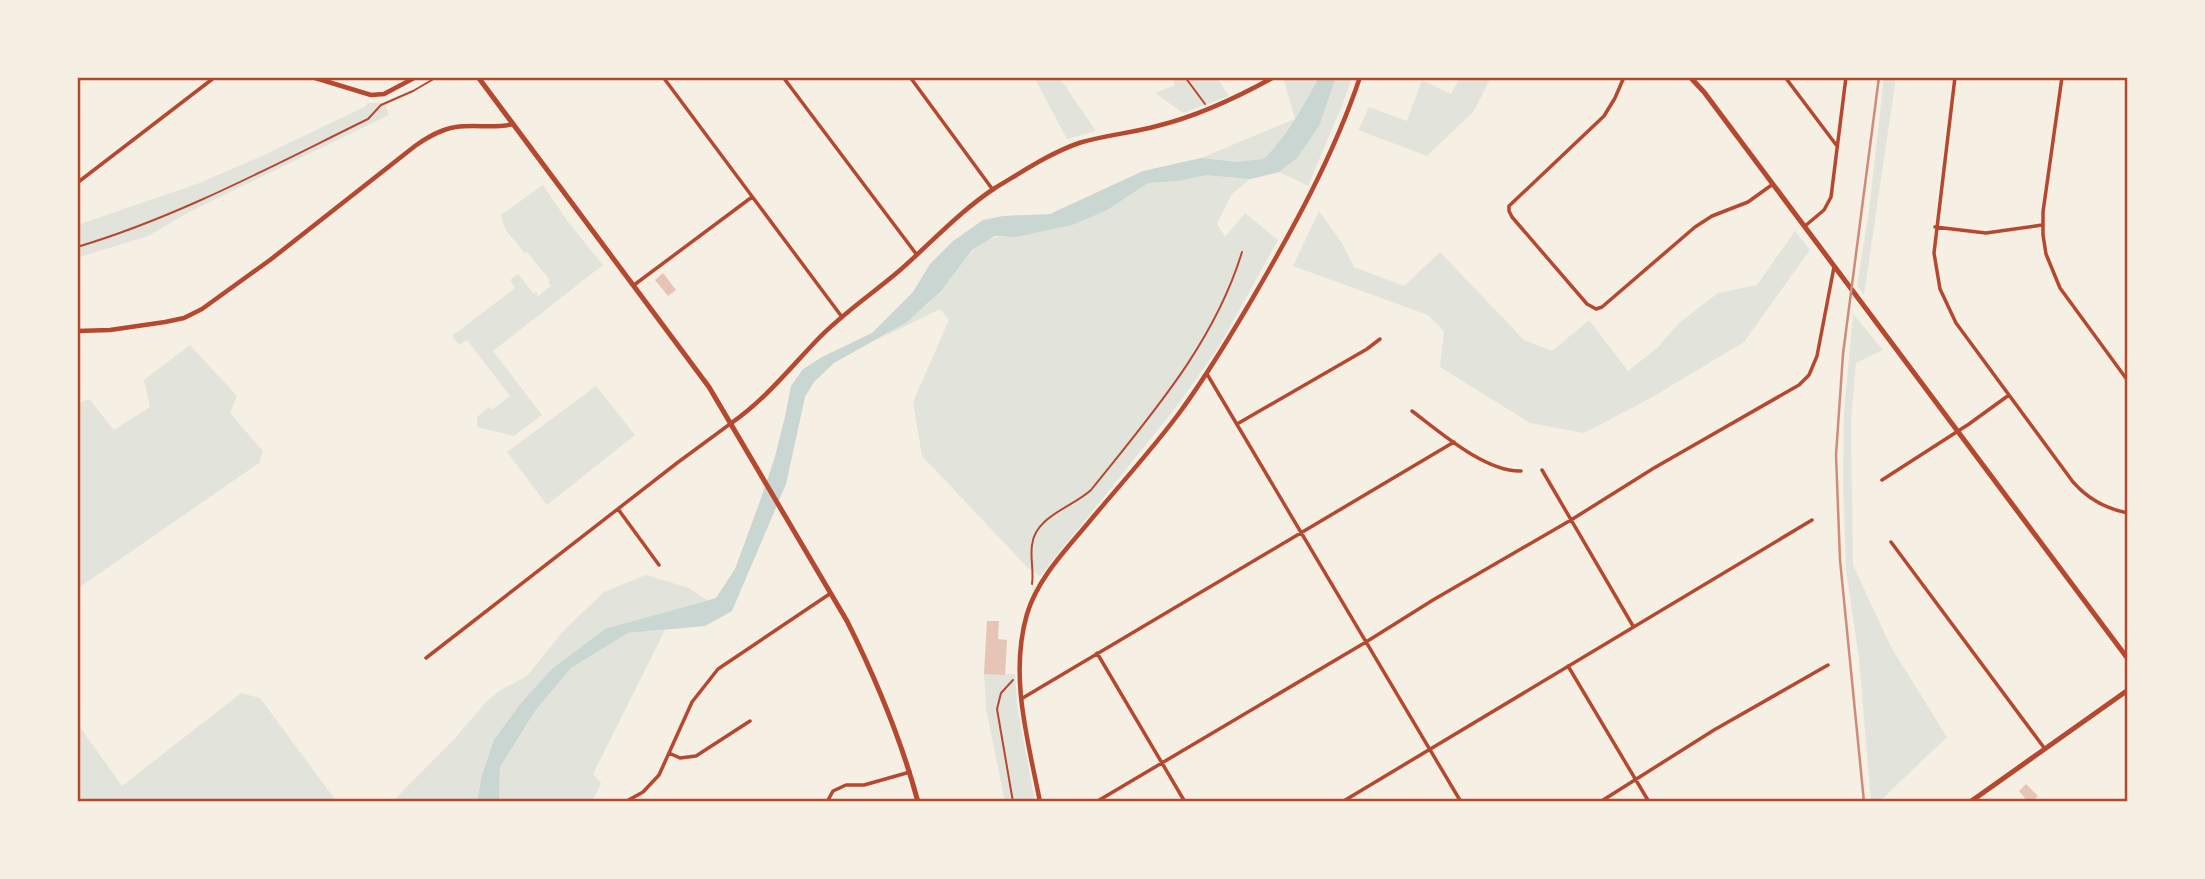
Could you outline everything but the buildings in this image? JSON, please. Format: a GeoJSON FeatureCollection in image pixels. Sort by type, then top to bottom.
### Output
{"type":"FeatureCollection","features":[{"type":"Feature","properties":{"kind":"main road"},"geometry":{"type":"LineString","coordinates":[[478,77],[709,387],[831,593],[867,662],[893,724],[918,802]]}},
{"type":"Feature","properties":{"kind":"main road"},"geometry":{"type":"LineString","coordinates":[[1689,77],[1704,92],[1834,264],[2128,659]]}},
{"type":"Feature","properties":{"kind":"main road"},"geometry":{"type":"LineString","coordinates":[[1970,802],[2128,690]]}},
{"type":"Feature","properties":{"kind":"street"},"geometry":{"type":"LineString","coordinates":[[77,183],[215,77]]}},
{"type":"Feature","properties":{"kind":"street"},"geometry":{"type":"LineString","coordinates":[[312,77],[371,95],[384,94],[416,77]]}},
{"type":"Feature","properties":{"kind":"street"},"geometry":{"type":"LineString","coordinates":[[663,77],[842,317]]}},
{"type":"Feature","properties":{"kind":"street"},"geometry":{"type":"LineString","coordinates":[[783,77],[917,256]]}},
{"type":"Feature","properties":{"kind":"street"},"geometry":{"type":"LineString","coordinates":[[910,77],[993,190]]}},
{"type":"Feature","properties":{"kind":"street"},"geometry":{"type":"LineString","coordinates":[[426,658],[765,397],[842,317],[993,190],[1079,143],[1157,126],[1208,108],[1274,77]]}},
{"type":"Feature","properties":{"kind":"street"},"geometry":{"type":"LineString","coordinates":[[1040,802],[1021,699],[1019,672],[1021,635],[1037,587],[1207,374],[1275,260],[1319,178],[1353,100],[1360,77]]}},
{"type":"Feature","properties":{"kind":"street"},"geometry":{"type":"LineString","coordinates":[[1624,77],[1604,116],[1509,206],[1512,217],[1587,304],[1596,309],[1602,307],[1703,221],[1748,202],[1773,184]]}},
{"type":"Feature","properties":{"kind":"street"},"geometry":{"type":"LineString","coordinates":[[1785,77],[1837,146]]}},
{"type":"Feature","properties":{"kind":"street"},"geometry":{"type":"LineString","coordinates":[[1805,226],[1824,211],[1829,201],[1846,77]]}},
{"type":"Feature","properties":{"kind":"street"},"geometry":{"type":"LineString","coordinates":[[1955,77],[1935,227],[1934,265],[1944,301],[1956,323],[2079,488],[2098,503],[2128,513]]}},
{"type":"Feature","properties":{"kind":"street"},"geometry":{"type":"LineString","coordinates":[[2062,77],[2042,225],[2046,254],[2056,280],[2128,381]]}},
{"type":"Feature","properties":{"kind":"street"},"geometry":{"type":"LineString","coordinates":[[77,331],[145,326],[184,318],[224,295],[432,135],[457,127],[499,127],[513,124]]}},
{"type":"Feature","properties":{"kind":"street"},"geometry":{"type":"LineString","coordinates":[[634,285],[752,197]]}},
{"type":"Feature","properties":{"kind":"street"},"geometry":{"type":"LineString","coordinates":[[1935,227],[1986,233],[2042,225]]}},
{"type":"Feature","properties":{"kind":"street"},"geometry":{"type":"LineString","coordinates":[[1096,802],[1654,468],[1799,385],[1809,375],[1817,356],[1834,264]]}},
{"type":"Feature","properties":{"kind":"street"},"geometry":{"type":"LineString","coordinates":[[1237,424],[1380,339]]}},
{"type":"Feature","properties":{"kind":"street"},"geometry":{"type":"LineString","coordinates":[[1207,374],[1461,802]]}},
{"type":"Feature","properties":{"kind":"street"},"geometry":{"type":"LineString","coordinates":[[1882,480],[2009,395]]}},
{"type":"Feature","properties":{"kind":"street"},"geometry":{"type":"LineString","coordinates":[[1412,411],[1454,442],[1503,470],[1521,471]]}},
{"type":"Feature","properties":{"kind":"street"},"geometry":{"type":"LineString","coordinates":[[1021,699],[1454,442]]}},
{"type":"Feature","properties":{"kind":"street"},"geometry":{"type":"LineString","coordinates":[[1542,470],[1633,626]]}},
{"type":"Feature","properties":{"kind":"street"},"geometry":{"type":"LineString","coordinates":[[618,509],[659,565]]}},
{"type":"Feature","properties":{"kind":"street"},"geometry":{"type":"LineString","coordinates":[[1342,802],[1812,520]]}},
{"type":"Feature","properties":{"kind":"street"},"geometry":{"type":"LineString","coordinates":[[1891,542],[2045,749]]}},
{"type":"Feature","properties":{"kind":"street"},"geometry":{"type":"LineString","coordinates":[[625,802],[635,798],[659,775],[698,691],[718,669],[831,593]]}},
{"type":"Feature","properties":{"kind":"street"},"geometry":{"type":"LineString","coordinates":[[1097,653],[1185,802]]}},
{"type":"Feature","properties":{"kind":"street"},"geometry":{"type":"LineString","coordinates":[[1600,802],[1714,730],[1828,665]]}},
{"type":"Feature","properties":{"kind":"street"},"geometry":{"type":"LineString","coordinates":[[1568,666],[1648,802]]}},
{"type":"Feature","properties":{"kind":"street"},"geometry":{"type":"LineString","coordinates":[[669,753],[680,758],[696,756],[750,721]]}},
{"type":"Feature","properties":{"kind":"street"},"geometry":{"type":"LineString","coordinates":[[827,802],[834,791],[846,785],[864,785],[910,772]]}},
{"type":"Feature","properties":{"kind":"path"},"geometry":{"type":"LineString","coordinates":[[77,247],[143,224],[218,191],[368,119],[382,105],[437,77]]}},
{"type":"Feature","properties":{"kind":"path"},"geometry":{"type":"LineString","coordinates":[[1185,77],[1208,108]]}},
{"type":"Feature","properties":{"kind":"path"},"geometry":{"type":"LineString","coordinates":[[1032,584],[1034,570],[1031,547],[1035,534],[1048,520],[1091,490],[1178,379],[1202,344],[1224,299],[1242,252]]}},
{"type":"Feature","properties":{"kind":"path"},"geometry":{"type":"LineString","coordinates":[[1013,802],[997,709],[1001,694],[1019,672]]}},
{"type":"Feature","properties":{"kind":"shaded area"},"geometry":{"type":"Polygon","coordinates":[[[1034,77],[1059,77],[1096,131],[1067,139],[1034,77]]]}},
{"type":"Feature","properties":{"kind":"shaded area"},"geometry":{"type":"Polygon","coordinates":[[[1172,77],[1216,77],[1229,96],[1183,113],[1155,93],[1175,85],[1172,77]]]}},
{"type":"Feature","properties":{"kind":"shaded area"},"geometry":{"type":"Polygon","coordinates":[[[1290,77],[1352,77],[1308,186],[1279,172],[1250,179],[1232,194],[1217,224],[1225,237],[1245,213],[1278,240],[1218,348],[1177,406],[1040,576],[1028,568],[922,456],[913,402],[949,320],[940,309],[877,340],[927,305],[970,254],[986,241],[1010,236],[1148,183],[1177,181],[1201,158],[1295,119],[1284,81],[1290,77]]]}},
{"type":"Feature","properties":{"kind":"shaded area"},"geometry":{"type":"Polygon","coordinates":[[[1319,77],[1336,77],[1319,126],[1297,158],[1279,172],[1250,179],[1206,175],[1148,183],[1107,210],[1072,225],[1016,237],[995,236],[972,250],[941,291],[907,322],[834,363],[814,382],[805,397],[786,484],[732,611],[705,626],[628,633],[571,668],[535,711],[500,767],[499,802],[477,802],[481,779],[494,740],[521,703],[553,668],[605,629],[716,598],[735,569],[774,460],[791,386],[803,369],[872,333],[913,292],[930,264],[953,241],[983,220],[1003,216],[1050,214],[1143,171],[1201,158],[1237,162],[1264,159],[1288,130],[1319,77]]]}},
{"type":"Feature","properties":{"kind":"shaded area"},"geometry":{"type":"Polygon","coordinates":[[[1460,77],[1491,77],[1474,111],[1427,156],[1358,130],[1369,107],[1407,121],[1422,80],[1451,94],[1460,77]]]}},
{"type":"Feature","properties":{"kind":"shaded area"},"geometry":{"type":"Polygon","coordinates":[[[1884,77],[1896,77],[1864,295],[1857,286],[1869,211],[1884,77]]]}},
{"type":"Feature","properties":{"kind":"shaded area"},"geometry":{"type":"Polygon","coordinates":[[[367,103],[385,103],[389,115],[191,211],[148,236],[77,258],[77,225],[197,184],[262,156],[366,106],[367,103]]]}},
{"type":"Feature","properties":{"kind":"shaded area"},"geometry":{"type":"Polygon","coordinates":[[[543,185],[568,222],[603,265],[493,351],[542,415],[514,436],[477,427],[477,417],[489,407],[492,410],[510,396],[467,340],[459,345],[452,336],[515,288],[510,280],[518,274],[538,296],[551,286],[548,282],[550,280],[505,229],[501,215],[543,185]]]}},
{"type":"Feature","properties":{"kind":"shaded area"},"geometry":{"type":"Polygon","coordinates":[[[1319,211],[1342,243],[1354,267],[1404,286],[1440,252],[1524,340],[1552,351],[1589,320],[1628,371],[1657,348],[1679,323],[1718,293],[1757,285],[1795,231],[1810,250],[1744,342],[1649,399],[1584,433],[1530,423],[1440,367],[1444,331],[1428,315],[1293,266],[1319,211]]]}},
{"type":"Feature","properties":{"kind":"shaded area"},"geometry":{"type":"Polygon","coordinates":[[[1853,314],[1883,350],[1856,363],[1851,422],[1853,565],[1891,647],[1947,737],[1879,802],[1871,802],[1859,659],[1846,570],[1844,411],[1853,314]]]}},
{"type":"Feature","properties":{"kind":"shaded area"},"geometry":{"type":"Polygon","coordinates":[[[190,345],[237,396],[230,413],[263,451],[259,463],[77,589],[77,404],[89,399],[114,430],[150,407],[144,380],[190,345]]]}},
{"type":"Feature","properties":{"kind":"shaded area"},"geometry":{"type":"Polygon","coordinates":[[[596,386],[635,435],[547,505],[507,452],[596,386]]]}},
{"type":"Feature","properties":{"kind":"shaded area"},"geometry":{"type":"Polygon","coordinates":[[[646,575],[689,588],[707,600],[605,630],[553,668],[481,779],[477,802],[392,802],[456,737],[486,702],[499,691],[527,676],[563,631],[604,592],[646,575]]]}},
{"type":"Feature","properties":{"kind":"shaded area"},"geometry":{"type":"Polygon","coordinates":[[[665,630],[593,774],[601,783],[592,802],[499,802],[500,767],[535,711],[571,668],[628,633],[665,630]]]}},
{"type":"Feature","properties":{"kind":"shaded area"},"geometry":{"type":"Polygon","coordinates":[[[984,674],[1015,674],[1017,705],[1035,802],[1005,802],[986,709],[984,674]]]}},
{"type":"Feature","properties":{"kind":"shaded area"},"geometry":{"type":"Polygon","coordinates":[[[241,693],[260,698],[337,802],[77,802],[77,723],[122,786],[241,693]]]}},
{"type":"Feature","properties":{"kind":"railway"},"geometry":{"type":"LineString","coordinates":[[1864,802],[1840,560],[1836,455],[1843,354],[1879,77]]}}]}
